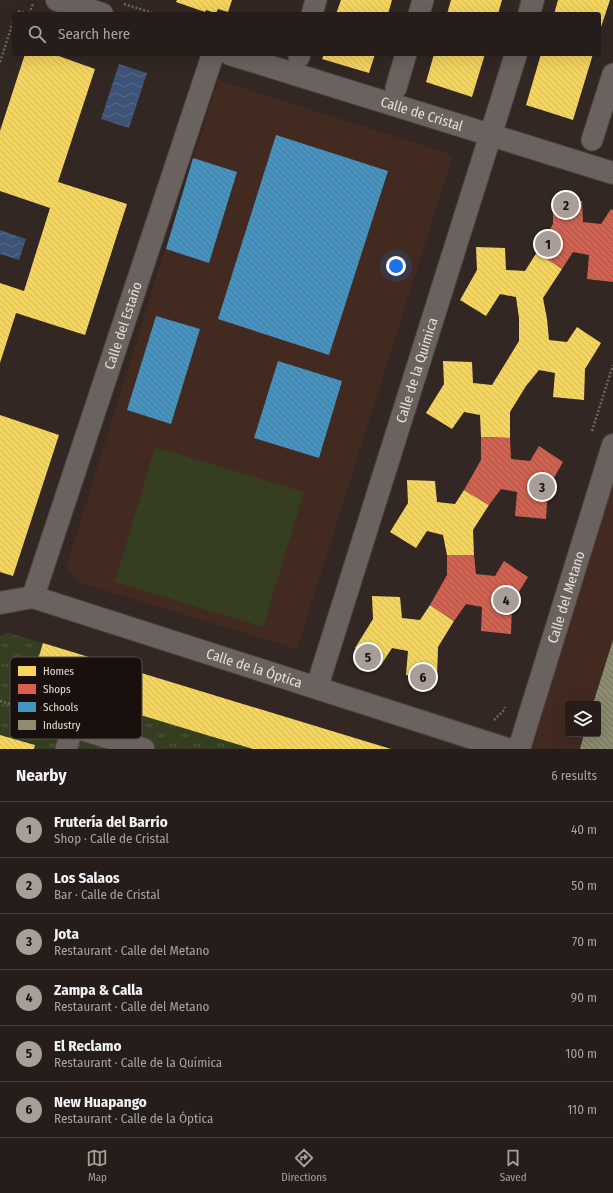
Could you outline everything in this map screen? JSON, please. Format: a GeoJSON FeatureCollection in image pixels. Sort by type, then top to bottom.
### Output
{"type":"FeatureCollection","features":[{"type":"Feature","properties":{"kind":"street"},"geometry":{"type":"LineString","coordinates":[[57,0],[96,12]]}},
{"type":"Feature","properties":{"kind":"street"},"geometry":{"type":"LineString","coordinates":[[313,12],[316,0]]}},
{"type":"Feature","properties":{"kind":"street"},"geometry":{"type":"LineString","coordinates":[[420,12],[423,0]]}},
{"type":"Feature","properties":{"kind":"street"},"geometry":{"type":"LineString","coordinates":[[530,12],[533,0]]}},
{"type":"Feature","properties":{"kind":"street","name":"Calle del Estaño"},"geometry":{"type":"LineString","coordinates":[[34,597],[212,56]]}},
{"type":"Feature","properties":{"kind":"street","name":"Calle de Cristal"},"geometry":{"type":"LineString","coordinates":[[236,56],[613,173]]}},
{"type":"Feature","properties":{"kind":"street"},"geometry":{"type":"LineString","coordinates":[[396,88],[405,56]]}},
{"type":"Feature","properties":{"kind":"street","name":"Calle de la Química"},"geometry":{"type":"LineString","coordinates":[[317,687],[515,56]]}},
{"type":"Feature","properties":{"kind":"street"},"geometry":{"type":"LineString","coordinates":[[592,140],[613,74]]}},
{"type":"Feature","properties":{"kind":"street","name":"Calle del Metano"},"geometry":{"type":"LineString","coordinates":[[519,749],[613,445]]}},
{"type":"Feature","properties":{"kind":"street","name":"Calle de la Óptica"},"geometry":{"type":"LineString","coordinates":[[0,603],[34,597],[507,749]]}},
{"type":"Feature","properties":{"kind":"street"},"geometry":{"type":"LineString","coordinates":[[66,749],[69,739]]}},
{"type":"Feature","properties":{"kind":"street"},"geometry":{"type":"LineString","coordinates":[[111,739],[144,749]]}},
{"type":"Feature","properties":{"kind":"path"},"geometry":{"type":"LineString","coordinates":[[30,12],[34,0]]}},
{"type":"Feature","properties":{"kind":"path"},"geometry":{"type":"LineString","coordinates":[[123,4],[149,12]]}},
{"type":"Feature","properties":{"kind":"path"},"geometry":{"type":"LineString","coordinates":[[0,62],[12,25]]}},
{"type":"Feature","properties":{"kind":"path"},"geometry":{"type":"LineString","coordinates":[[0,700],[10,703]]}},
{"type":"Feature","properties":{"kind":"shaded area"},"geometry":{"type":"Polygon","coordinates":[[[218,80],[453,155],[297,649],[77,582],[66,568],[218,80]]]}},
{"type":"Feature","properties":{"kind":"shaded area"},"geometry":{"type":"Polygon","coordinates":[[[613,445],[613,749],[519,749],[613,445]]]}},
{"type":"Feature","properties":{"kind":"green space"},"geometry":{"type":"Polygon","coordinates":[[[155,447],[304,492],[263,627],[115,582],[155,447]]]}},
{"type":"Feature","properties":{"kind":"green space"},"geometry":{"type":"Polygon","coordinates":[[[8,633],[43,643],[39,657],[10,657],[10,738],[0,735],[0,636],[8,633]]]}},
{"type":"Feature","properties":{"kind":"green space"},"geometry":{"type":"Polygon","coordinates":[[[142,715],[253,749],[34,749],[35,744],[16,739],[142,739],[142,715]]]}},
{"type":"Feature","properties":{"kind":"water"},"geometry":{"type":"Polygon","coordinates":[[[119,64],[147,73],[129,128],[101,119],[119,64]]]}},
{"type":"Feature","properties":{"kind":"water"},"geometry":{"type":"Polygon","coordinates":[[[0,230],[26,239],[19,260],[0,254],[0,230]]]}},
{"type":"Feature","properties":{"kind":"building: Homes"},"geometry":{"type":"Polygon","coordinates":[[[177,0],[232,0],[228,12],[218,9],[216,12],[206,10],[205,12],[176,2],[177,0]]]}},
{"type":"Feature","properties":{"kind":"building: Homes"},"geometry":{"type":"Polygon","coordinates":[[[341,0],[392,0],[389,12],[337,12],[341,0]]]}},
{"type":"Feature","properties":{"kind":"building: Homes"},"geometry":{"type":"Polygon","coordinates":[[[451,0],[502,0],[499,12],[448,12],[451,0]]]}},
{"type":"Feature","properties":{"kind":"building: Homes"},"geometry":{"type":"Polygon","coordinates":[[[558,0],[610,0],[601,27],[601,12],[555,12],[558,0]]]}},
{"type":"Feature","properties":{"kind":"building: Homes"},"geometry":{"type":"Polygon","coordinates":[[[24,56],[59,56],[95,69],[58,182],[127,204],[85,335],[16,313],[0,363],[0,283],[24,291],[50,208],[0,191],[0,131],[24,56]]]}},
{"type":"Feature","properties":{"kind":"building: Homes"},"geometry":{"type":"Polygon","coordinates":[[[323,56],[374,56],[369,73],[322,59],[323,56]]]}},
{"type":"Feature","properties":{"kind":"building: Homes"},"geometry":{"type":"Polygon","coordinates":[[[433,56],[484,56],[472,97],[426,82],[433,56]]]}},
{"type":"Feature","properties":{"kind":"building: Homes"},"geometry":{"type":"Polygon","coordinates":[[[540,56],[592,56],[573,120],[526,105],[540,56]]]}},
{"type":"Feature","properties":{"kind":"building: Homes"},"geometry":{"type":"Polygon","coordinates":[[[476,247],[505,248],[506,270],[525,271],[537,252],[562,269],[543,298],[549,340],[567,342],[577,327],[601,343],[585,369],[584,400],[553,397],[555,373],[539,370],[526,386],[510,412],[510,438],[481,437],[480,415],[464,412],[452,429],[426,413],[444,384],[443,361],[472,362],[473,383],[492,385],[519,341],[519,318],[516,297],[500,294],[486,316],[460,300],[477,270],[476,247]]]}},
{"type":"Feature","properties":{"kind":"building: Homes"},"geometry":{"type":"Polygon","coordinates":[[[0,415],[59,435],[13,576],[0,572],[0,415]]]}},
{"type":"Feature","properties":{"kind":"building: Homes"},"geometry":{"type":"Polygon","coordinates":[[[407,480],[435,481],[437,502],[455,504],[464,490],[489,505],[473,530],[474,555],[447,555],[443,535],[427,531],[416,548],[390,532],[408,503],[407,480]]]}},
{"type":"Feature","properties":{"kind":"building: Homes"},"geometry":{"type":"Polygon","coordinates":[[[372,596],[400,597],[402,618],[420,620],[430,605],[454,621],[438,647],[437,678],[406,675],[408,651],[392,648],[381,665],[355,648],[373,619],[372,596]]]}},
{"type":"Feature","properties":{"kind":"building: Homes"},"geometry":{"type":"Polygon","coordinates":[[[43,643],[89,657],[39,657],[43,643]]]}},
{"type":"Feature","properties":{"kind":"building: Homes"},"geometry":{"type":"Polygon","coordinates":[[[142,673],[391,749],[253,749],[142,716],[142,673]]]}},
{"type":"Feature","properties":{"kind":"building: Homes"},"geometry":{"type":"Polygon","coordinates":[[[0,735],[35,745],[34,749],[0,749],[0,735]]]}},
{"type":"Feature","properties":{"kind":"building: Shops"},"geometry":{"type":"Polygon","coordinates":[[[553,200],[582,201],[583,222],[601,224],[611,209],[613,210],[613,282],[587,279],[589,255],[573,252],[562,269],[537,252],[553,224],[553,200]]]}},
{"type":"Feature","properties":{"kind":"building: Shops"},"geometry":{"type":"Polygon","coordinates":[[[481,437],[510,438],[511,459],[530,461],[539,446],[563,462],[548,488],[546,519],[515,516],[517,492],[501,489],[489,505],[464,490],[481,460],[481,437]]]}},
{"type":"Feature","properties":{"kind":"building: Shops"},"geometry":{"type":"Polygon","coordinates":[[[447,555],[474,555],[476,574],[495,576],[504,561],[528,577],[512,603],[511,634],[481,631],[482,607],[466,604],[454,621],[430,605],[447,575],[447,555]]]}},
{"type":"Feature","properties":{"kind":"building: Schools"},"geometry":{"type":"Polygon","coordinates":[[[276,135],[388,171],[329,355],[218,319],[276,135]]]}},
{"type":"Feature","properties":{"kind":"building: Schools"},"geometry":{"type":"Polygon","coordinates":[[[193,158],[237,172],[209,263],[166,249],[193,158]]]}},
{"type":"Feature","properties":{"kind":"building: Schools"},"geometry":{"type":"Polygon","coordinates":[[[156,316],[200,329],[171,424],[127,410],[156,316]]]}},
{"type":"Feature","properties":{"kind":"building: Schools"},"geometry":{"type":"Polygon","coordinates":[[[278,361],[342,381],[319,458],[254,438],[278,361]]]}},
{"type":"Feature","properties":{"kind":"building: Industry"},"geometry":{"type":"Polygon","coordinates":[[[613,640],[613,749],[580,749],[583,737],[601,737],[601,701],[594,701],[613,640]]]}},
{"type":"Feature","properties":{"kind":"place","name":"Los Salaos"},"geometry":{"type":"Point","coordinates":[566,205]}},
{"type":"Feature","properties":{"kind":"place","name":"Frutería del Barrio"},"geometry":{"type":"Point","coordinates":[548,244]}},
{"type":"Feature","properties":{"kind":"place","name":"Jota"},"geometry":{"type":"Point","coordinates":[542,487]}},
{"type":"Feature","properties":{"kind":"place","name":"Zampa & Calla"},"geometry":{"type":"Point","coordinates":[506,600]}},
{"type":"Feature","properties":{"kind":"place","name":"El Reclamo"},"geometry":{"type":"Point","coordinates":[368,657]}},
{"type":"Feature","properties":{"kind":"place","name":"New Huapango"},"geometry":{"type":"Point","coordinates":[423,677]}}]}
